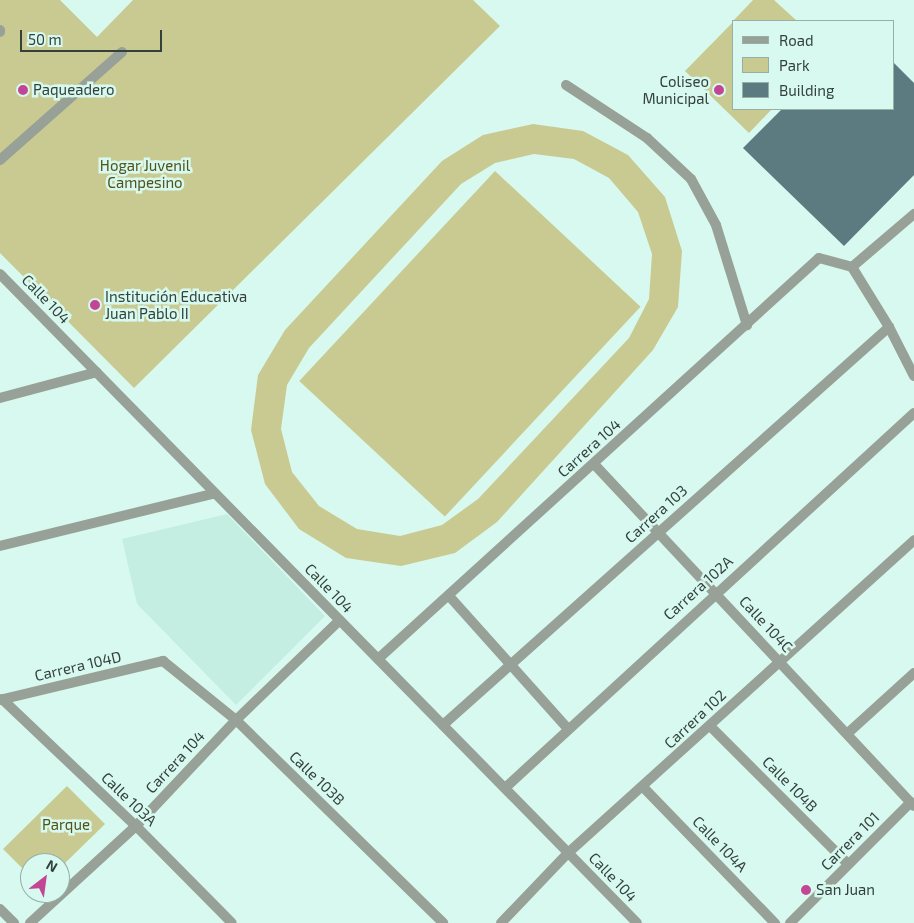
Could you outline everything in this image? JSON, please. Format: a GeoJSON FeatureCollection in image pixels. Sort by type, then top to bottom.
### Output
{"type":"FeatureCollection","features":[{"type":"Feature","properties":{"kind":"street"},"geometry":{"type":"LineString","coordinates":[[0,160],[122,52]]}},
{"type":"Feature","properties":{"kind":"street"},"geometry":{"type":"LineString","coordinates":[[566,85],[647,138],[691,179],[716,225],[747,325]]}},
{"type":"Feature","properties":{"kind":"street"},"geometry":{"type":"LineString","coordinates":[[914,214],[852,267],[889,327],[914,376]]}},
{"type":"Feature","properties":{"kind":"street","name":"Carrera 104"},"geometry":{"type":"LineString","coordinates":[[378,659],[450,597],[820,258],[852,267]]}},
{"type":"Feature","properties":{"kind":"street","name":"Calle 104"},"geometry":{"type":"LineString","coordinates":[[0,274],[637,923]]}},
{"type":"Feature","properties":{"kind":"street","name":"Carrera 103"},"geometry":{"type":"LineString","coordinates":[[443,725],[889,327]]}},
{"type":"Feature","properties":{"kind":"street"},"geometry":{"type":"LineString","coordinates":[[0,398],[97,372]]}},
{"type":"Feature","properties":{"kind":"street","name":"Carrera 102A"},"geometry":{"type":"LineString","coordinates":[[505,788],[567,728],[914,413]]}},
{"type":"Feature","properties":{"kind":"street","name":"Calle 104C"},"geometry":{"type":"LineString","coordinates":[[594,464],[848,732],[912,804]]}},
{"type":"Feature","properties":{"kind":"street"},"geometry":{"type":"LineString","coordinates":[[0,546],[215,493]]}},
{"type":"Feature","properties":{"kind":"street","name":"Carrera 102"},"geometry":{"type":"LineString","coordinates":[[501,923],[568,853],[914,540]]}},
{"type":"Feature","properties":{"kind":"street"},"geometry":{"type":"LineString","coordinates":[[450,597],[512,664],[567,728]]}},
{"type":"Feature","properties":{"kind":"street","name":"Carrera 104"},"geometry":{"type":"LineString","coordinates":[[30,923],[136,826],[236,720],[340,620]]}},
{"type":"Feature","properties":{"kind":"street","name":"Calle 103B"},"geometry":{"type":"LineString","coordinates":[[163,661],[236,720],[443,923]]}},
{"type":"Feature","properties":{"kind":"street","name":"Carrera 104D"},"geometry":{"type":"LineString","coordinates":[[1,700],[163,661]]}},
{"type":"Feature","properties":{"kind":"street"},"geometry":{"type":"LineString","coordinates":[[848,732],[914,672]]}},
{"type":"Feature","properties":{"kind":"street","name":"Calle 103A"},"geometry":{"type":"LineString","coordinates":[[1,700],[136,826],[232,923]]}},
{"type":"Feature","properties":{"kind":"street","name":"Calle 104B"},"geometry":{"type":"LineString","coordinates":[[710,726],[848,864]]}},
{"type":"Feature","properties":{"kind":"street","name":"Calle 104A"},"geometry":{"type":"LineString","coordinates":[[643,787],[775,923]]}},
{"type":"Feature","properties":{"kind":"street","name":"Carrera 101"},"geometry":{"type":"LineString","coordinates":[[790,923],[848,864],[912,804]]}},
{"type":"Feature","properties":{"kind":"street"},"geometry":{"type":"LineString","coordinates":[[0,909],[14,923]]}},
{"type":"Feature","properties":{"kind":"shaded area"},"geometry":{"type":"Polygon","coordinates":[[[227,514],[325,616],[236,705],[137,604],[122,539],[227,514]]]}},
{"type":"Feature","properties":{"kind":"green space","name":"Hogar Juvenil Campesino"},"geometry":{"type":"Polygon","coordinates":[[[0,0],[60,0],[97,37],[133,0],[473,0],[500,26],[134,388],[0,253],[0,0]]]}},
{"type":"Feature","properties":{"kind":"green space"},"geometry":{"type":"Polygon","coordinates":[[[753,0],[774,0],[796,20],[734,20],[753,0]]]}},
{"type":"Feature","properties":{"kind":"green space","name":"Coliseo Municipal"},"geometry":{"type":"Polygon","coordinates":[[[732,23],[732,110],[771,110],[749,133],[685,71],[732,23]]]}},
{"type":"Feature","properties":{"kind":"green space"},"geometry":{"type":"Polygon","coordinates":[[[533,124],[583,131],[628,155],[665,197],[682,251],[678,307],[653,350],[497,522],[455,553],[401,566],[346,558],[299,529],[265,484],[251,430],[258,375],[285,330],[442,161],[483,135],[533,124]],[[534,154],[495,163],[461,184],[309,348],[287,385],[281,429],[292,472],[319,506],[357,529],[400,536],[442,525],[478,499],[629,338],[649,299],[652,254],[638,212],[609,178],[574,159],[534,154]]]}},
{"type":"Feature","properties":{"kind":"green space"},"geometry":{"type":"Polygon","coordinates":[[[495,171],[641,307],[445,517],[299,381],[495,171]]]}},
{"type":"Feature","properties":{"kind":"green space","name":"Parque"},"geometry":{"type":"Polygon","coordinates":[[[67,786],[105,824],[70,858],[70,853],[20,853],[20,866],[3,849],[67,786]]]}},
{"type":"Feature","properties":{"kind":"building"},"geometry":{"type":"Polygon","coordinates":[[[894,63],[914,83],[914,175],[844,246],[743,148],[781,110],[894,110],[894,63]]]}},
{"type":"Feature","properties":{"kind":"place","name":"Paqueadero"},"geometry":{"type":"Point","coordinates":[23,90]}},
{"type":"Feature","properties":{"kind":"place","name":"Coliseo Municipal"},"geometry":{"type":"Point","coordinates":[719,90]}},
{"type":"Feature","properties":{"kind":"place","name":"Institución Educativa Juan Pablo II"},"geometry":{"type":"Point","coordinates":[95,305]}},
{"type":"Feature","properties":{"kind":"place","name":"San Juan"},"geometry":{"type":"Point","coordinates":[806,890]}}]}
